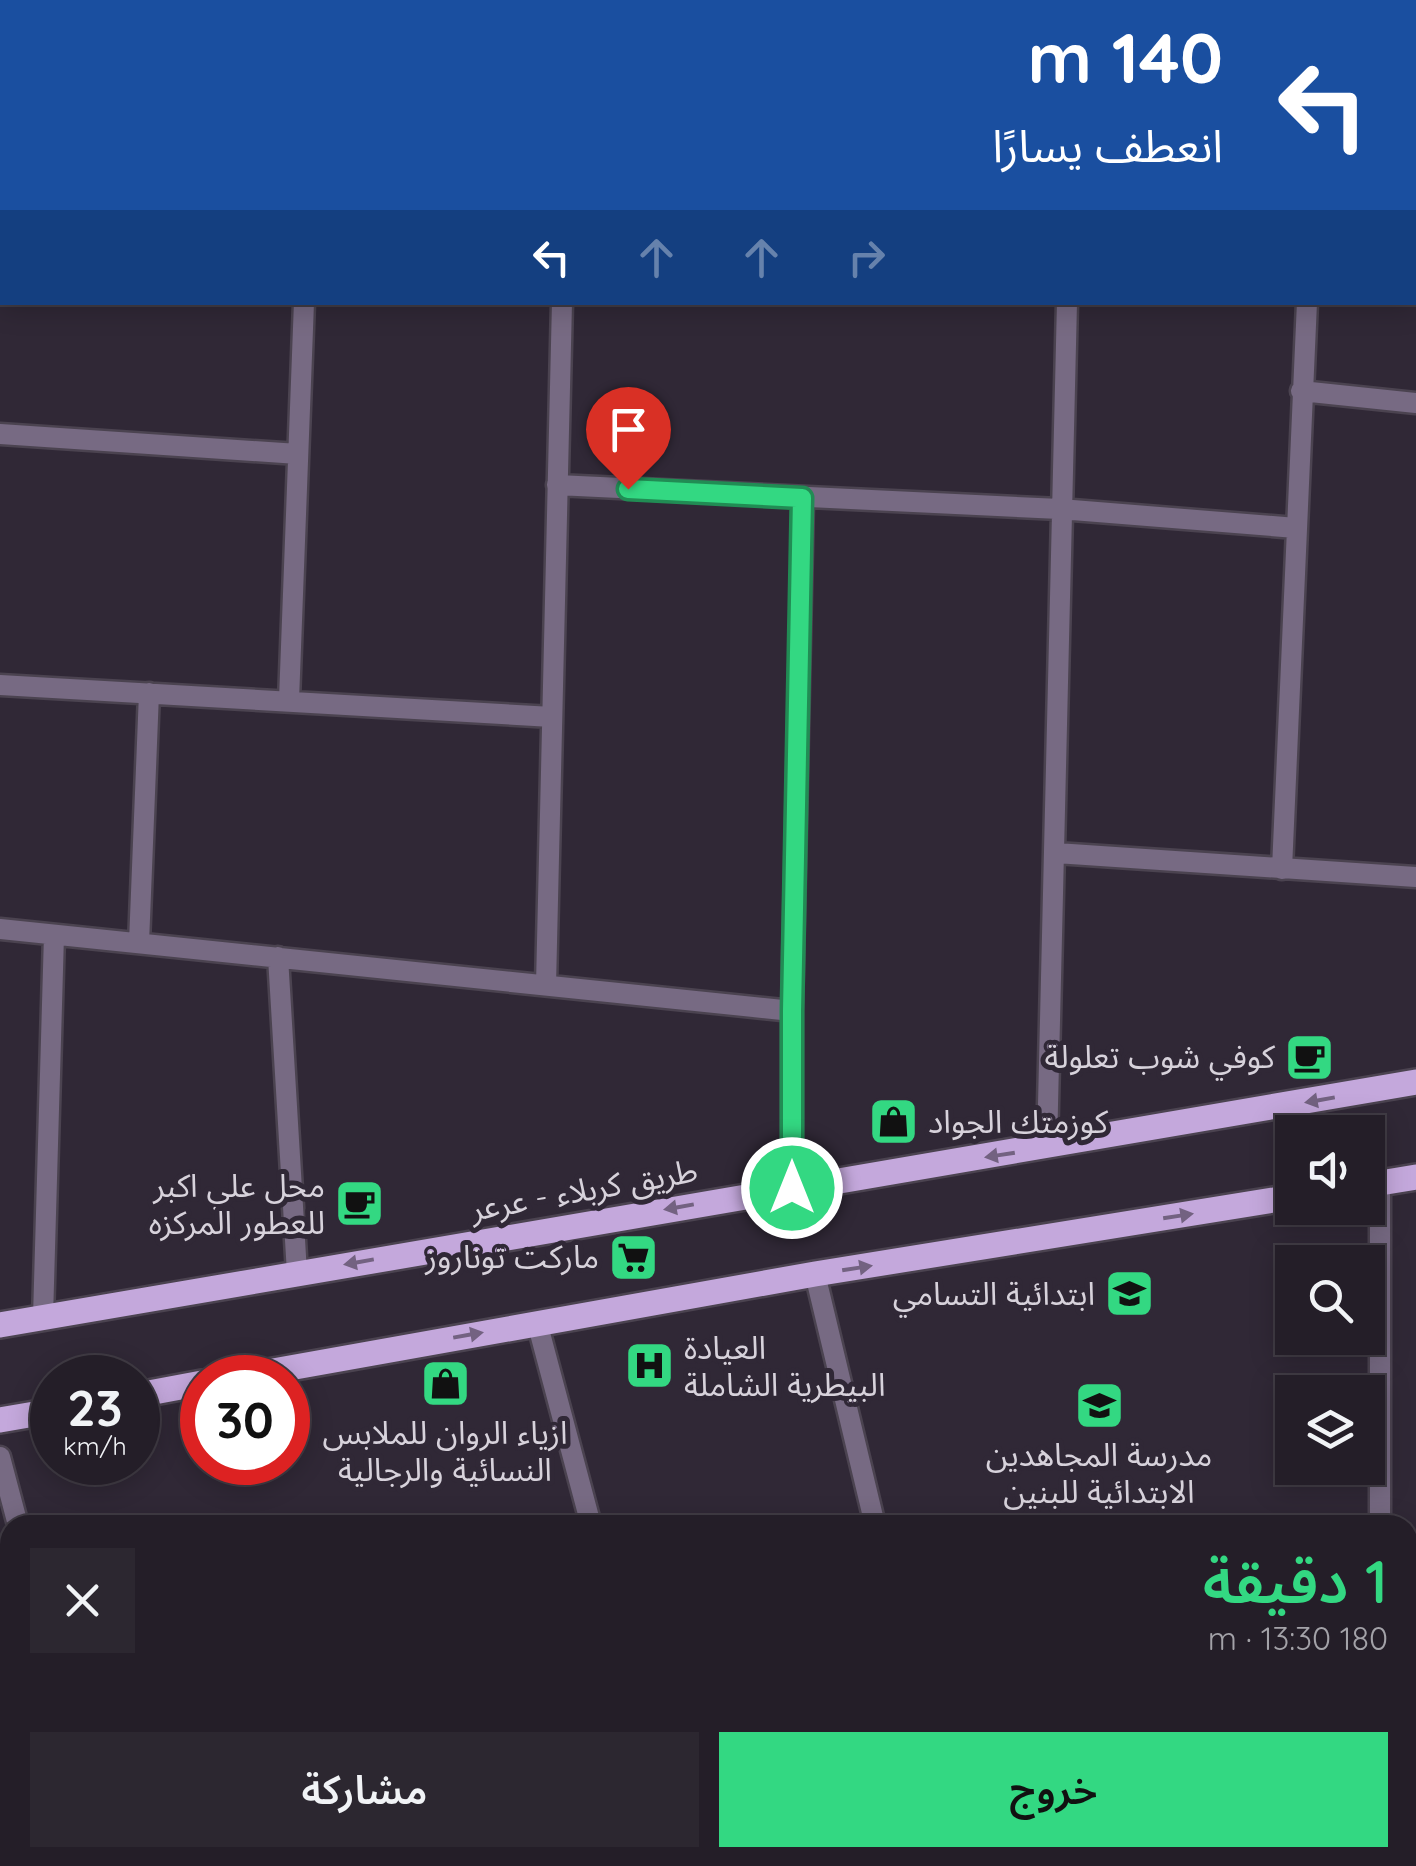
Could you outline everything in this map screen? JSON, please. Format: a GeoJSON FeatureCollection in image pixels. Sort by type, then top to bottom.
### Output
{"type":"FeatureCollection","features":[{"type":"Feature","properties":{"kind":"main road","name":"طريق كربلاء - عرعر"},"geometry":{"type":"LineString","coordinates":[[0,1325],[1416,1082]]}},
{"type":"Feature","properties":{"kind":"main road"},"geometry":{"type":"LineString","coordinates":[[1385,1182],[1416,1177]]}},
{"type":"Feature","properties":{"kind":"main road"},"geometry":{"type":"LineString","coordinates":[[310,1364],[815,1274],[1275,1201]]}},
{"type":"Feature","properties":{"kind":"main road"},"geometry":{"type":"LineString","coordinates":[[0,1420],[30,1415]]}},
{"type":"Feature","properties":{"kind":"street"},"geometry":{"type":"LineString","coordinates":[[289,700],[304,305]]}},
{"type":"Feature","properties":{"kind":"street"},"geometry":{"type":"LineString","coordinates":[[546,985],[562,305]]}},
{"type":"Feature","properties":{"kind":"street"},"geometry":{"type":"LineString","coordinates":[[1046,1147],[1067,305]]}},
{"type":"Feature","properties":{"kind":"street"},"geometry":{"type":"LineString","coordinates":[[1282,868],[1307,305]]}},
{"type":"Feature","properties":{"kind":"street"},"geometry":{"type":"LineString","coordinates":[[1301,391],[1416,404]]}},
{"type":"Feature","properties":{"kind":"street"},"geometry":{"type":"LineString","coordinates":[[0,434],[298,454]]}},
{"type":"Feature","properties":{"kind":"street"},"geometry":{"type":"LineString","coordinates":[[557,485],[1060,509],[1296,528]]}},
{"type":"Feature","properties":{"kind":"street"},"geometry":{"type":"LineString","coordinates":[[792,1188],[802,498]]}},
{"type":"Feature","properties":{"kind":"street"},"geometry":{"type":"LineString","coordinates":[[0,685],[552,717]]}},
{"type":"Feature","properties":{"kind":"street"},"geometry":{"type":"LineString","coordinates":[[139,944],[149,692]]}},
{"type":"Feature","properties":{"kind":"street"},"geometry":{"type":"LineString","coordinates":[[1056,853],[1416,878]]}},
{"type":"Feature","properties":{"kind":"street"},"geometry":{"type":"LineString","coordinates":[[0,929],[792,1011]]}},
{"type":"Feature","properties":{"kind":"street"},"geometry":{"type":"LineString","coordinates":[[43,1318],[54,934]]}},
{"type":"Feature","properties":{"kind":"street"},"geometry":{"type":"LineString","coordinates":[[278,958],[297,1273]]}},
{"type":"Feature","properties":{"kind":"street"},"geometry":{"type":"LineString","coordinates":[[1375,1225],[1380,1515]]}},
{"type":"Feature","properties":{"kind":"street"},"geometry":{"type":"LineString","coordinates":[[815,1274],[873,1515]]}},
{"type":"Feature","properties":{"kind":"street"},"geometry":{"type":"LineString","coordinates":[[537,1322],[588,1515]]}},
{"type":"Feature","properties":{"kind":"street"},"geometry":{"type":"LineString","coordinates":[[0,1456],[15,1515]]}},
{"type":"Feature","properties":{"kind":"place","name":"كوفي شوب تعلولة"},"geometry":{"type":"Point","coordinates":[1310,1057]}},
{"type":"Feature","properties":{"kind":"place","name":"كوزمتك الجواد"},"geometry":{"type":"Point","coordinates":[893,1122]}},
{"type":"Feature","properties":{"kind":"place","name":"محل علي اكبر للعطور المركزه"},"geometry":{"type":"Point","coordinates":[360,1204]}},
{"type":"Feature","properties":{"kind":"place","name":"ماركت توناروز"},"geometry":{"type":"Point","coordinates":[634,1257]}},
{"type":"Feature","properties":{"kind":"place","name":"ابتدائية التسامي"},"geometry":{"type":"Point","coordinates":[1130,1294]}},
{"type":"Feature","properties":{"kind":"place","name":"العيادة البيطرية الشاملة"},"geometry":{"type":"Point","coordinates":[649,1366]}},
{"type":"Feature","properties":{"kind":"place","name":"ازياء الروان للملابس النسائية والرجالية"},"geometry":{"type":"Point","coordinates":[445,1383]}},
{"type":"Feature","properties":{"kind":"place","name":"مدرسة المجاهدين الابتدائية للبنين"},"geometry":{"type":"Point","coordinates":[1099,1405]}},
{"type":"Feature","properties":{"kind":"route"},"geometry":{"type":"LineString","coordinates":[[628,489],[802,498],[792,1188]]}}]}
